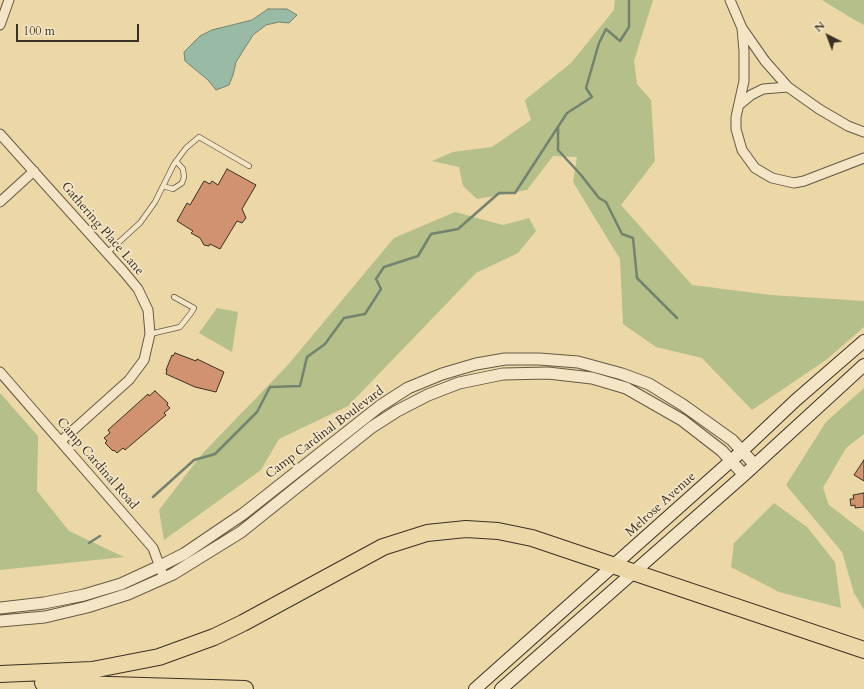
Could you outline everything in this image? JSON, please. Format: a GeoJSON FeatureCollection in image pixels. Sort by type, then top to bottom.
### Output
{"type":"FeatureCollection","features":[{"type":"Feature","properties":{"kind":"highway"},"geometry":{"type":"LineString","coordinates":[[0,674],[92,670],[132,663],[187,648],[243,623],[383,548],[427,533],[466,529],[498,531],[532,538],[864,650]]}},
{"type":"Feature","properties":{"kind":"highway"},"geometry":{"type":"LineString","coordinates":[[0,682],[245,689]]}},
{"type":"Feature","properties":{"kind":"main road","name":"Melrose Avenue"},"geometry":{"type":"LineString","coordinates":[[475,689],[731,461],[796,400],[864,341]]}},
{"type":"Feature","properties":{"kind":"main road"},"geometry":{"type":"LineString","coordinates":[[501,689],[744,475],[864,365]]}},
{"type":"Feature","properties":{"kind":"street"},"geometry":{"type":"LineString","coordinates":[[0,25],[9,0]]}},
{"type":"Feature","properties":{"kind":"street"},"geometry":{"type":"LineString","coordinates":[[730,0],[742,28],[765,61],[788,87],[819,109],[848,126],[864,132]]}},
{"type":"Feature","properties":{"kind":"street"},"geometry":{"type":"LineString","coordinates":[[742,28],[745,66],[736,130],[742,150],[755,168],[772,178],[788,182],[804,181],[864,158]]}},
{"type":"Feature","properties":{"kind":"street"},"geometry":{"type":"LineString","coordinates":[[739,105],[751,95],[764,89],[788,87]]}},
{"type":"Feature","properties":{"kind":"street","name":"Gathering Place Lane"},"geometry":{"type":"LineString","coordinates":[[0,134],[107,253],[138,290],[148,310],[150,334],[144,360],[129,380],[61,441]]}},
{"type":"Feature","properties":{"kind":"street"},"geometry":{"type":"LineString","coordinates":[[0,202],[34,171]]}},
{"type":"Feature","properties":{"kind":"street","name":"Camp Cardinal Boulevard"},"geometry":{"type":"LineString","coordinates":[[0,608],[44,603],[84,595],[121,584],[184,554],[243,514],[380,406],[408,388],[442,374],[476,364],[505,359],[539,359],[578,362],[622,374],[649,384],[684,405],[732,440],[755,465]]}},
{"type":"Feature","properties":{"kind":"street","name":"Camp Cardinal Road"},"geometry":{"type":"LineString","coordinates":[[0,372],[153,548],[164,578]]}},
{"type":"Feature","properties":{"kind":"street","name":"Camp Cardinal Boulevard"},"geometry":{"type":"LineString","coordinates":[[0,621],[45,617],[87,607],[128,594],[164,578],[208,554],[241,532],[372,427],[428,395],[459,383],[503,374],[548,373],[592,378],[626,388],[682,420],[722,451],[744,475]]}},
{"type":"Feature","properties":{"kind":"lane"},"geometry":{"type":"LineString","coordinates":[[107,253],[140,223],[155,202],[176,161],[186,148],[199,137],[249,166]]}},
{"type":"Feature","properties":{"kind":"lane"},"geometry":{"type":"LineString","coordinates":[[163,186],[173,188],[182,183],[184,177],[183,169],[176,161]]}},
{"type":"Feature","properties":{"kind":"lane"},"geometry":{"type":"LineString","coordinates":[[150,334],[180,327],[191,313],[194,308],[174,297]]}},
{"type":"Feature","properties":{"kind":"green space"},"geometry":{"type":"Polygon","coordinates":[[[615,0],[653,0],[634,61],[637,84],[651,100],[655,161],[621,205],[692,285],[771,295],[864,301],[864,327],[826,360],[752,410],[702,358],[656,347],[623,324],[620,259],[573,182],[577,157],[553,156],[527,190],[477,199],[463,186],[459,167],[432,161],[453,152],[492,147],[531,120],[525,100],[571,63],[614,10],[615,0]]]}},
{"type":"Feature","properties":{"kind":"green space"},"geometry":{"type":"Polygon","coordinates":[[[822,0],[864,0],[864,25],[853,19],[822,0]]]}},
{"type":"Feature","properties":{"kind":"green space"},"geometry":{"type":"Polygon","coordinates":[[[455,212],[503,225],[529,218],[536,231],[518,253],[476,273],[348,406],[279,439],[261,470],[164,540],[159,510],[202,454],[287,366],[394,238],[455,212]]]}},
{"type":"Feature","properties":{"kind":"green space"},"geometry":{"type":"Polygon","coordinates":[[[217,308],[238,312],[232,352],[199,333],[217,308]]]}},
{"type":"Feature","properties":{"kind":"green space"},"geometry":{"type":"Polygon","coordinates":[[[864,388],[864,434],[846,448],[823,488],[829,505],[864,532],[864,610],[854,593],[842,552],[786,485],[826,422],[864,388]]]}},
{"type":"Feature","properties":{"kind":"green space"},"geometry":{"type":"Polygon","coordinates":[[[0,393],[38,436],[37,491],[69,531],[124,557],[0,570],[0,393]]]}},
{"type":"Feature","properties":{"kind":"green space"},"geometry":{"type":"Polygon","coordinates":[[[774,503],[807,527],[835,562],[841,608],[779,592],[731,567],[734,543],[774,503]]]}},
{"type":"Feature","properties":{"kind":"shaded area"},"geometry":{"type":"Polygon","coordinates":[[[268,9],[287,9],[297,15],[289,23],[279,22],[266,25],[253,35],[236,62],[229,85],[216,90],[208,80],[185,61],[184,52],[200,36],[212,30],[252,20],[268,9]]]}},
{"type":"Feature","properties":{"kind":"building"},"geometry":{"type":"Polygon","coordinates":[[[227,169],[256,185],[242,209],[246,218],[242,223],[237,221],[220,249],[210,244],[209,246],[204,245],[200,238],[191,233],[193,231],[177,221],[187,203],[190,205],[204,181],[210,184],[212,181],[218,185],[227,169]]]}},
{"type":"Feature","properties":{"kind":"building"},"geometry":{"type":"Polygon","coordinates":[[[175,353],[196,361],[197,359],[224,372],[216,392],[195,387],[166,374],[166,370],[172,355],[173,356],[175,353]]]}},
{"type":"Feature","properties":{"kind":"building"},"geometry":{"type":"Polygon","coordinates":[[[155,391],[168,403],[167,405],[170,408],[164,413],[166,415],[125,450],[123,448],[117,453],[114,450],[113,451],[105,443],[107,441],[104,438],[110,433],[108,430],[148,394],[149,396],[155,391]]]}},
{"type":"Feature","properties":{"kind":"building"},"geometry":{"type":"Polygon","coordinates":[[[864,460],[864,481],[854,475],[864,460]]]}},
{"type":"Feature","properties":{"kind":"building"},"geometry":{"type":"Polygon","coordinates":[[[864,493],[864,507],[855,508],[855,505],[851,506],[850,499],[854,499],[853,495],[864,493]]]}},
{"type":"Feature","properties":{"kind":"waterway"},"geometry":{"type":"LineString","coordinates":[[153,497],[194,460],[215,454],[257,412],[270,387],[300,386],[307,357],[325,344],[344,318],[365,314],[381,289],[376,279],[384,267],[418,256],[431,234],[458,229],[499,193],[515,193],[567,113],[592,97],[586,88],[599,43],[606,29],[620,41],[629,27],[629,0]]}},
{"type":"Feature","properties":{"kind":"waterway"},"geometry":{"type":"LineString","coordinates":[[558,128],[558,150],[581,175],[599,198],[606,202],[622,234],[633,238],[637,278],[677,318]]}},
{"type":"Feature","properties":{"kind":"waterway"},"geometry":{"type":"LineString","coordinates":[[89,543],[100,536]]}}]}
